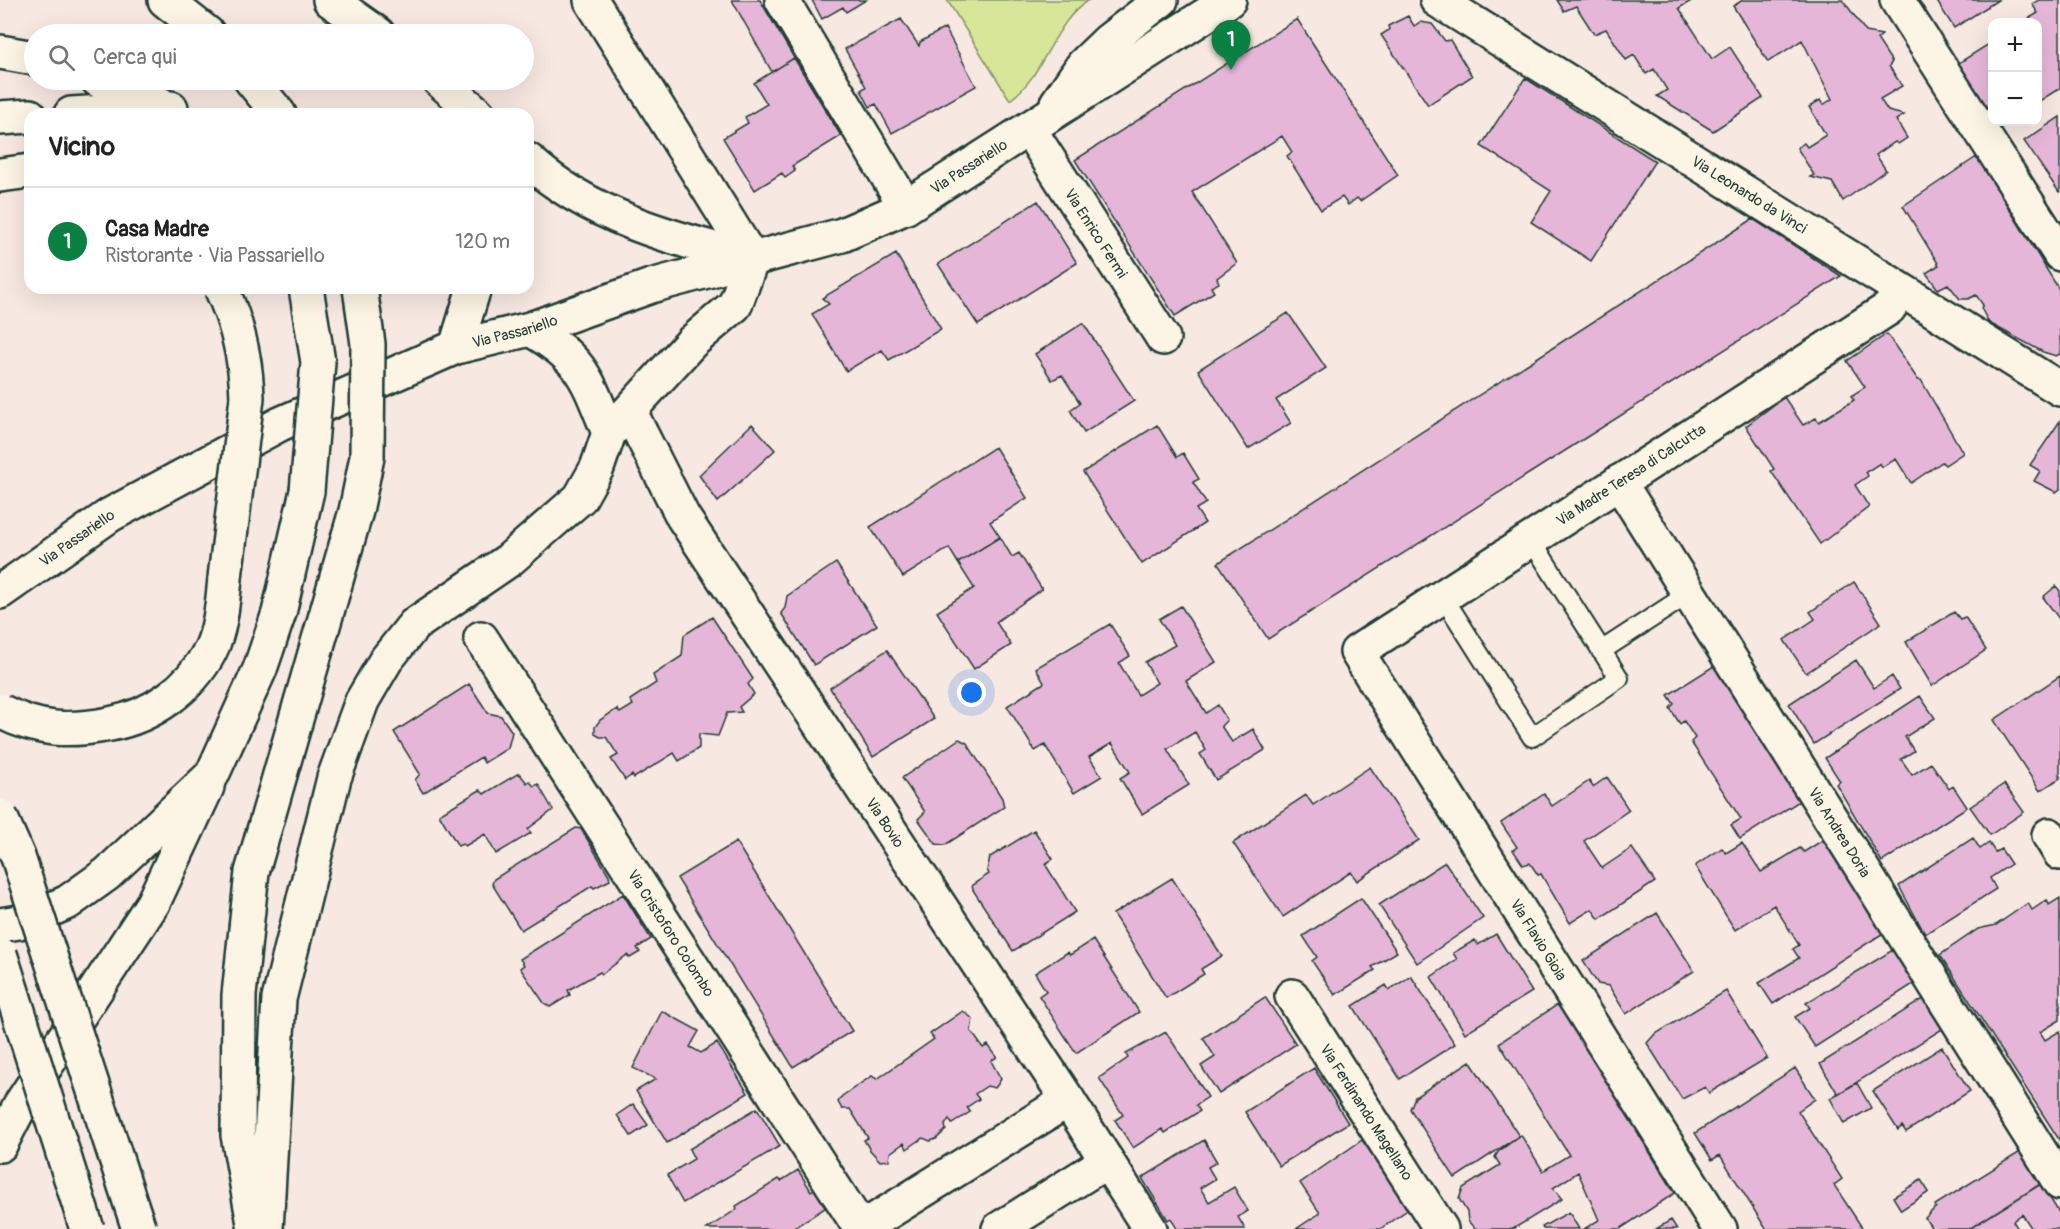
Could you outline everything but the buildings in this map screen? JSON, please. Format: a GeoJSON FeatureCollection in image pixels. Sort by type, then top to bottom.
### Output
{"type":"FeatureCollection","features":[{"type":"Feature","properties":{"kind":"main road"},"geometry":{"type":"LineString","coordinates":[[165,0],[195,24]]}},
{"type":"Feature","properties":{"kind":"main road"},"geometry":{"type":"LineString","coordinates":[[330,0],[364,24]]}},
{"type":"Feature","properties":{"kind":"main road"},"geometry":{"type":"LineString","coordinates":[[591,0],[752,260]]}},
{"type":"Feature","properties":{"kind":"main road"},"geometry":{"type":"LineString","coordinates":[[782,0],[906,207]]}},
{"type":"Feature","properties":{"kind":"main road","name":"Via Passariello"},"geometry":{"type":"LineString","coordinates":[[1039,122],[1083,65],[1109,40],[1161,0]]}},
{"type":"Feature","properties":{"kind":"main road","name":"Via Passariello"},"geometry":{"type":"LineString","coordinates":[[0,592],[110,515],[280,424],[456,347],[530,329],[651,286],[842,235],[906,207],[1229,0]]}},
{"type":"Feature","properties":{"kind":"main road","name":"Via Leonardo da Vinci"},"geometry":{"type":"LineString","coordinates":[[1437,0],[2060,389]]}},
{"type":"Feature","properties":{"kind":"main road"},"geometry":{"type":"LineString","coordinates":[[1897,0],[2060,254]]}},
{"type":"Feature","properties":{"kind":"main road"},"geometry":{"type":"LineString","coordinates":[[0,52],[24,56]]}},
{"type":"Feature","properties":{"kind":"main road"},"geometry":{"type":"LineString","coordinates":[[123,90],[168,108]]}},
{"type":"Feature","properties":{"kind":"main road"},"geometry":{"type":"LineString","coordinates":[[259,90],[274,108]]}},
{"type":"Feature","properties":{"kind":"main road"},"geometry":{"type":"LineString","coordinates":[[0,118],[24,116]]}},
{"type":"Feature","properties":{"kind":"main road","name":"Via Enrico Fermi"},"geometry":{"type":"LineString","coordinates":[[1039,122],[1163,338]]}},
{"type":"Feature","properties":{"kind":"main road"},"geometry":{"type":"LineString","coordinates":[[534,165],[582,201],[688,243],[752,260]]}},
{"type":"Feature","properties":{"kind":"main road"},"geometry":{"type":"LineString","coordinates":[[0,175],[24,172]]}},
{"type":"Feature","properties":{"kind":"main road"},"geometry":{"type":"LineString","coordinates":[[266,1229],[279,999],[334,778],[362,701],[386,660],[414,625],[509,560],[580,498],[619,423],[692,342],[735,305],[752,260]]}},
{"type":"Feature","properties":{"kind":"main road","name":"Via Madre Teresa di Calcutta"},"geometry":{"type":"LineString","coordinates":[[1357,652],[1889,308],[1900,291]]}},
{"type":"Feature","properties":{"kind":"main road"},"geometry":{"type":"LineString","coordinates":[[0,711],[40,727],[77,731],[128,721],[162,704],[192,678],[211,650],[220,613],[247,398],[247,366],[240,337],[223,294]]}},
{"type":"Feature","properties":{"kind":"main road"},"geometry":{"type":"LineString","coordinates":[[0,1145],[22,1102],[153,903],[260,669],[279,614],[307,491],[318,362],[307,294]]}},
{"type":"Feature","properties":{"kind":"main road"},"geometry":{"type":"LineString","coordinates":[[255,1229],[238,1136],[239,995],[252,872],[356,511],[367,457],[368,344],[361,294]]}},
{"type":"Feature","properties":{"kind":"main road"},"geometry":{"type":"LineString","coordinates":[[456,347],[472,294]]}},
{"type":"Feature","properties":{"kind":"main road","name":"Via Bovio"},"geometry":{"type":"LineString","coordinates":[[530,329],[560,346],[586,375],[683,517],[1068,1100],[1150,1229]]}},
{"type":"Feature","properties":{"kind":"main road","name":"Via Andrea Doria"},"geometry":{"type":"LineString","coordinates":[[1619,482],[2060,1183]]}},
{"type":"Feature","properties":{"kind":"main road","name":"Via Cristoforo Colombo"},"geometry":{"type":"LineString","coordinates":[[481,638],[861,1229]]}},
{"type":"Feature","properties":{"kind":"main road","name":"Via Flavio Gioia"},"geometry":{"type":"LineString","coordinates":[[1357,652],[1720,1229]]}},
{"type":"Feature","properties":{"kind":"main road"},"geometry":{"type":"LineString","coordinates":[[0,925],[25,921],[68,902],[107,874],[212,775]]}},
{"type":"Feature","properties":{"kind":"main road"},"geometry":{"type":"LineString","coordinates":[[0,816],[18,857],[139,1229]]}},
{"type":"Feature","properties":{"kind":"main road"},"geometry":{"type":"LineString","coordinates":[[0,954],[87,1229]]}},
{"type":"Feature","properties":{"kind":"main road","name":"Via Ferdinando Magellano"},"geometry":{"type":"LineString","coordinates":[[1292,996],[1441,1229]]}},
{"type":"Feature","properties":{"kind":"main road"},"geometry":{"type":"LineString","coordinates":[[861,1229],[1068,1100]]}},
{"type":"Feature","properties":{"kind":"main road"},"geometry":{"type":"LineString","coordinates":[[999,1229],[1107,1161]]}},
{"type":"Feature","properties":{"kind":"lane"},"geometry":{"type":"LineString","coordinates":[[1442,595],[1532,737],[1619,678],[1530,538]]}},
{"type":"Feature","properties":{"kind":"lane"},"geometry":{"type":"LineString","coordinates":[[1601,651],[1690,593]]}},
{"type":"Feature","properties":{"kind":"green space"},"geometry":{"type":"Polygon","coordinates":[[[947,0],[1089,0],[1067,21],[1032,76],[1010,100],[947,0]]]}},
{"type":"Feature","properties":{"kind":"place","name":"Casa Madre"},"geometry":{"type":"Point","coordinates":[1231,70]}}]}
